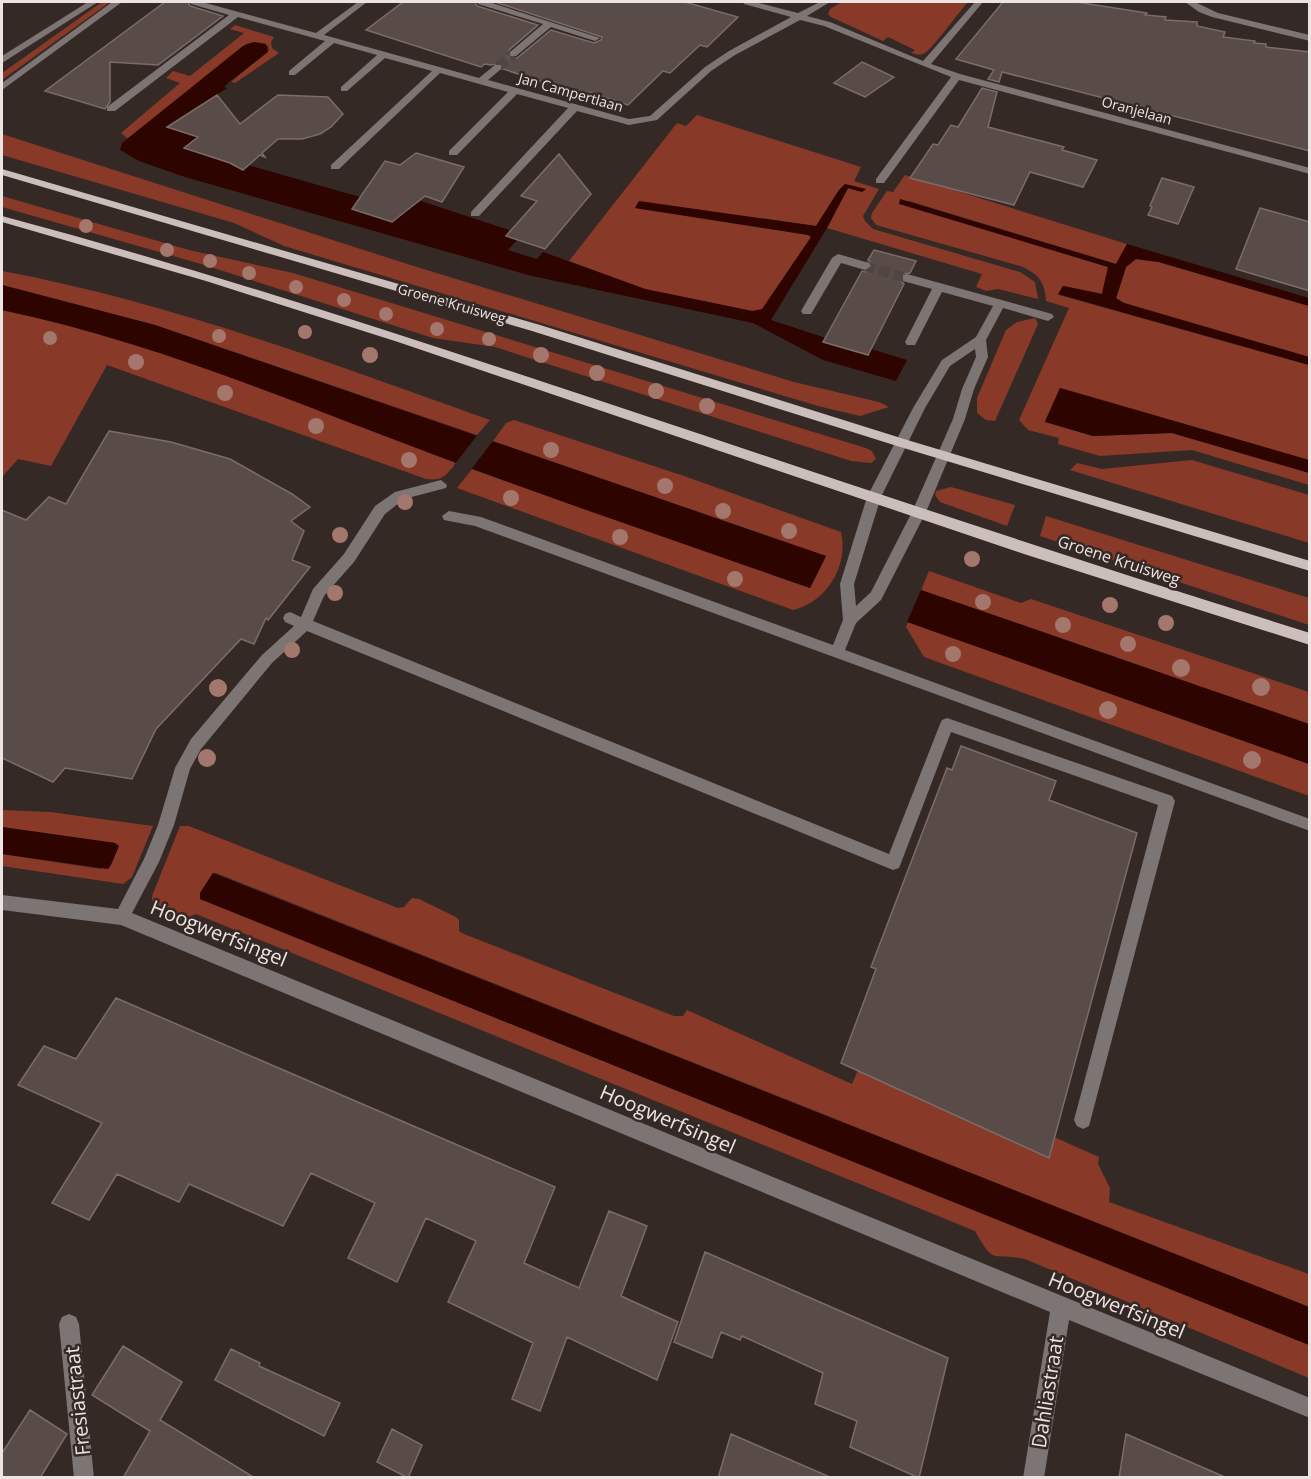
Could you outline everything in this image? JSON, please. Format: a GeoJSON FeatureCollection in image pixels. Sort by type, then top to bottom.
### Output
{"type":"FeatureCollection","features":[{"type":"Feature","properties":{"kind":"main road","name":"Groene Kruisweg"},"geometry":{"type":"LineString","coordinates":[[2,172],[536,328],[943,456],[1310,566]]}},
{"type":"Feature","properties":{"kind":"main road","name":"Groene Kruisweg"},"geometry":{"type":"LineString","coordinates":[[2,219],[210,278],[391,335],[919,512],[1310,639]]}},
{"type":"Feature","properties":{"kind":"street"},"geometry":{"type":"LineString","coordinates":[[2,60],[93,2]]}},
{"type":"Feature","properties":{"kind":"street"},"geometry":{"type":"LineString","coordinates":[[2,87],[117,2]]}},
{"type":"Feature","properties":{"kind":"street","name":"Jan Campertlaan"},"geometry":{"type":"LineString","coordinates":[[194,2],[628,122],[653,118],[716,64],[826,2]]}},
{"type":"Feature","properties":{"kind":"street"},"geometry":{"type":"LineString","coordinates":[[317,36],[363,2]]}},
{"type":"Feature","properties":{"kind":"street"},"geometry":{"type":"LineString","coordinates":[[481,2],[595,38]]}},
{"type":"Feature","properties":{"kind":"street","name":"Oranjelaan"},"geometry":{"type":"LineString","coordinates":[[747,2],[827,24],[957,76],[1310,171]]}},
{"type":"Feature","properties":{"kind":"street"},"geometry":{"type":"LineString","coordinates":[[925,65],[979,2]]}},
{"type":"Feature","properties":{"kind":"street"},"geometry":{"type":"LineString","coordinates":[[1191,2],[1215,15],[1310,38]]}},
{"type":"Feature","properties":{"kind":"street"},"geometry":{"type":"LineString","coordinates":[[111,109],[237,13]]}},
{"type":"Feature","properties":{"kind":"street","name":"Jan Campertlaan"},"geometry":{"type":"LineString","coordinates":[[513,54],[550,24]]}},
{"type":"Feature","properties":{"kind":"street"},"geometry":{"type":"LineString","coordinates":[[292,73],[332,40]]}},
{"type":"Feature","properties":{"kind":"street"},"geometry":{"type":"LineString","coordinates":[[344,89],[384,54]]}},
{"type":"Feature","properties":{"kind":"street","name":"Jan Campertlaan"},"geometry":{"type":"LineString","coordinates":[[481,81],[498,67]]}},
{"type":"Feature","properties":{"kind":"street"},"geometry":{"type":"LineString","coordinates":[[335,167],[439,69]]}},
{"type":"Feature","properties":{"kind":"street"},"geometry":{"type":"LineString","coordinates":[[880,181],[957,76]]}},
{"type":"Feature","properties":{"kind":"street"},"geometry":{"type":"LineString","coordinates":[[453,153],[515,90]]}},
{"type":"Feature","properties":{"kind":"street"},"geometry":{"type":"LineString","coordinates":[[475,214],[574,108]]}},
{"type":"Feature","properties":{"kind":"street"},"geometry":{"type":"LineString","coordinates":[[807,311],[838,258],[865,266]]}},
{"type":"Feature","properties":{"kind":"street"},"geometry":{"type":"LineString","coordinates":[[907,278],[1048,317]]}},
{"type":"Feature","properties":{"kind":"street"},"geometry":{"type":"LineString","coordinates":[[911,342],[939,287]]}},
{"type":"Feature","properties":{"kind":"street"},"geometry":{"type":"LineString","coordinates":[[850,620],[847,585],[874,497],[946,363],[980,340],[1000,304]]}},
{"type":"Feature","properties":{"kind":"street"},"geometry":{"type":"LineString","coordinates":[[837,652],[850,620],[876,596],[919,512],[982,357],[980,340]]}},
{"type":"Feature","properties":{"kind":"street"},"geometry":{"type":"LineString","coordinates":[[122,917],[151,862],[166,825],[183,768],[191,753],[318,593],[349,558],[380,510],[400,495],[441,485]]}},
{"type":"Feature","properties":{"kind":"street"},"geometry":{"type":"LineString","coordinates":[[449,516],[476,521],[1308,825]]}},
{"type":"Feature","properties":{"kind":"street"},"geometry":{"type":"LineString","coordinates":[[297,621],[893,863],[947,724],[1167,801],[1083,1120]]}},
{"type":"Feature","properties":{"kind":"street","name":"Hoogwerfsingel"},"geometry":{"type":"LineString","coordinates":[[2,903],[122,917],[1310,1408]]}},
{"type":"Feature","properties":{"kind":"street","name":"Dahliastraat"},"geometry":{"type":"LineString","coordinates":[[1033,1478],[1061,1307]]}},
{"type":"Feature","properties":{"kind":"street","name":"Fresiastraat"},"geometry":{"type":"LineString","coordinates":[[69,1324],[84,1478]]}},
{"type":"Feature","properties":{"kind":"shaded area"},"geometry":{"type":"Polygon","coordinates":[[[102,2],[110,2],[2,80],[2,73],[102,2]]]}},
{"type":"Feature","properties":{"kind":"shaded area"},"geometry":{"type":"Polygon","coordinates":[[[842,2],[968,2],[934,44],[920,55],[911,53],[915,50],[888,37],[883,41],[831,17],[828,14],[830,9],[842,2]]]}},
{"type":"Feature","properties":{"kind":"shaded area"},"geometry":{"type":"Polygon","coordinates":[[[235,25],[274,37],[271,42],[272,48],[279,53],[235,83],[231,82],[269,50],[268,46],[254,42],[246,44],[128,139],[121,133],[180,83],[166,78],[173,71],[190,76],[244,33],[230,29],[235,25]]]}},
{"type":"Feature","properties":{"kind":"shaded area"},"geometry":{"type":"Polygon","coordinates":[[[254,42],[266,44],[268,52],[229,82],[224,87],[227,88],[168,127],[198,137],[182,151],[186,149],[244,167],[243,170],[248,165],[360,197],[391,221],[421,201],[509,230],[506,236],[517,240],[508,250],[537,259],[543,252],[645,289],[752,311],[762,309],[811,237],[635,208],[639,201],[816,226],[845,184],[866,189],[862,192],[848,188],[827,228],[771,320],[826,338],[824,342],[868,355],[871,349],[907,360],[896,381],[823,360],[753,323],[532,276],[185,177],[139,161],[120,150],[122,143],[243,46],[254,42]]]}},
{"type":"Feature","properties":{"kind":"shaded area"},"geometry":{"type":"Polygon","coordinates":[[[697,115],[861,167],[854,181],[879,189],[863,216],[873,229],[1020,272],[1035,282],[1038,299],[998,289],[986,291],[976,287],[982,274],[827,228],[848,188],[862,192],[845,184],[816,226],[639,202],[635,208],[808,235],[811,238],[762,310],[752,311],[645,289],[569,261],[677,123],[686,126],[697,115]]]}},
{"type":"Feature","properties":{"kind":"shaded area"},"geometry":{"type":"Polygon","coordinates":[[[2,134],[420,268],[794,382],[879,402],[889,407],[860,416],[818,406],[284,246],[234,223],[2,155],[2,134]]]}},
{"type":"Feature","properties":{"kind":"shaded area"},"geometry":{"type":"Polygon","coordinates":[[[905,175],[1127,244],[1116,264],[909,201],[899,203],[1108,267],[1102,294],[1064,286],[1059,295],[1309,365],[1309,460],[1060,388],[1045,421],[1093,436],[1172,433],[1309,473],[1309,485],[1192,450],[1100,456],[1058,444],[1059,438],[1028,430],[1019,420],[1069,308],[1046,301],[1042,283],[1036,275],[1020,266],[876,225],[871,218],[872,213],[887,191],[893,192],[905,175]]]}},
{"type":"Feature","properties":{"kind":"shaded area"},"geometry":{"type":"Polygon","coordinates":[[[2,196],[189,250],[293,273],[866,448],[872,451],[876,459],[871,463],[851,461],[495,347],[433,338],[201,264],[2,207],[2,196]]]}},
{"type":"Feature","properties":{"kind":"shaded area"},"geometry":{"type":"Polygon","coordinates":[[[900,199],[1116,264],[1127,244],[1309,298],[1309,306],[1159,262],[1136,259],[1126,267],[1116,298],[1124,303],[1309,357],[1309,365],[1058,294],[1063,286],[1102,294],[1108,267],[899,204],[900,199]]]}},
{"type":"Feature","properties":{"kind":"shaded area"},"geometry":{"type":"Polygon","coordinates":[[[1136,259],[1158,262],[1309,306],[1309,357],[1116,299],[1126,267],[1136,259]]]}},
{"type":"Feature","properties":{"kind":"shaded area"},"geometry":{"type":"Polygon","coordinates":[[[2,271],[126,299],[188,317],[309,356],[490,420],[477,435],[155,325],[2,285],[2,271]]]}},
{"type":"Feature","properties":{"kind":"shaded area"},"geometry":{"type":"Polygon","coordinates":[[[2,285],[155,325],[826,556],[810,588],[528,489],[221,374],[113,338],[2,310],[2,285]]]}},
{"type":"Feature","properties":{"kind":"shaded area"},"geometry":{"type":"Polygon","coordinates":[[[2,310],[118,340],[175,358],[288,398],[456,463],[443,477],[426,479],[107,365],[51,466],[18,459],[2,477],[2,310]]]}},
{"type":"Feature","properties":{"kind":"shaded area"},"geometry":{"type":"Polygon","coordinates":[[[1035,318],[1038,324],[995,421],[986,420],[977,413],[977,398],[1006,330],[1017,322],[1035,318]]]}},
{"type":"Feature","properties":{"kind":"shaded area"},"geometry":{"type":"Polygon","coordinates":[[[1060,388],[1309,460],[1309,473],[1172,433],[1093,436],[1045,422],[1060,388]]]}},
{"type":"Feature","properties":{"kind":"shaded area"},"geometry":{"type":"Polygon","coordinates":[[[514,420],[684,476],[841,532],[842,557],[833,580],[816,599],[793,610],[457,488],[472,469],[810,588],[826,556],[493,441],[506,423],[514,420]]]}},
{"type":"Feature","properties":{"kind":"shaded area"},"geometry":{"type":"Polygon","coordinates":[[[1192,460],[1309,495],[1309,543],[1070,470],[1077,463],[1102,469],[1192,460]]]}},
{"type":"Feature","properties":{"kind":"shaded area"},"geometry":{"type":"Polygon","coordinates":[[[951,487],[1015,505],[1007,526],[940,502],[935,495],[936,491],[951,487]]]}},
{"type":"Feature","properties":{"kind":"shaded area"},"geometry":{"type":"Polygon","coordinates":[[[1046,516],[1309,598],[1309,625],[1040,536],[1046,516]]]}},
{"type":"Feature","properties":{"kind":"shaded area"},"geometry":{"type":"Polygon","coordinates":[[[929,571],[1021,603],[1031,599],[1309,692],[1309,724],[921,590],[929,571]]]}},
{"type":"Feature","properties":{"kind":"shaded area"},"geometry":{"type":"Polygon","coordinates":[[[921,590],[1309,724],[1309,764],[907,622],[921,590]]]}},
{"type":"Feature","properties":{"kind":"shaded area"},"geometry":{"type":"Polygon","coordinates":[[[908,622],[1309,764],[1309,796],[924,657],[906,627],[908,622]]]}},
{"type":"Feature","properties":{"kind":"shaded area"},"geometry":{"type":"Polygon","coordinates":[[[2,810],[50,812],[153,826],[132,877],[123,884],[2,866],[2,854],[101,869],[115,843],[2,827],[2,810]]]}},
{"type":"Feature","properties":{"kind":"shaded area"},"geometry":{"type":"Polygon","coordinates":[[[180,826],[189,826],[398,908],[404,907],[412,898],[419,899],[456,917],[459,920],[459,931],[464,934],[674,1016],[683,1016],[687,1010],[852,1084],[858,1070],[1054,1137],[1099,1157],[1098,1164],[1110,1188],[1109,1202],[1309,1274],[1309,1307],[216,873],[213,873],[200,893],[200,899],[1309,1345],[1309,1378],[1025,1259],[995,1256],[987,1250],[975,1231],[196,914],[178,921],[164,915],[154,906],[152,896],[180,826]]]}},
{"type":"Feature","properties":{"kind":"shaded area"},"geometry":{"type":"Polygon","coordinates":[[[2,827],[115,843],[119,846],[108,869],[2,854],[2,827]]]}},
{"type":"Feature","properties":{"kind":"shaded area"},"geometry":{"type":"Polygon","coordinates":[[[213,873],[1309,1307],[1309,1345],[200,899],[200,893],[213,873]]]}},
{"type":"Feature","properties":{"kind":"pier"},"geometry":{"type":"Polygon","coordinates":[[[479,433],[495,438],[470,471],[454,465],[479,433]]]}},
{"type":"Feature","properties":{"kind":"building"},"geometry":{"type":"Polygon","coordinates":[[[165,2],[188,2],[190,6],[223,16],[158,65],[110,62],[110,102],[105,109],[45,91],[165,2]]]}},
{"type":"Feature","properties":{"kind":"building"},"geometry":{"type":"Polygon","coordinates":[[[403,2],[475,2],[477,6],[538,25],[509,50],[510,58],[517,58],[551,30],[594,43],[602,37],[495,2],[685,2],[738,17],[707,47],[700,45],[670,73],[663,71],[628,105],[589,92],[585,96],[503,69],[501,63],[485,64],[481,67],[366,30],[403,2]]]}},
{"type":"Feature","properties":{"kind":"building"},"geometry":{"type":"Polygon","coordinates":[[[1003,2],[1076,2],[1147,13],[1145,15],[1166,17],[1165,20],[1197,22],[1197,26],[1225,32],[1223,37],[1255,41],[1254,43],[1266,44],[1266,47],[1310,52],[1310,151],[1002,72],[999,82],[988,79],[994,70],[956,59],[1003,2]]]}},
{"type":"Feature","properties":{"kind":"building"},"geometry":{"type":"Polygon","coordinates":[[[862,62],[894,77],[865,97],[834,83],[862,62]]]}},
{"type":"Feature","properties":{"kind":"building"},"geometry":{"type":"Polygon","coordinates":[[[982,88],[997,92],[988,127],[1064,147],[1062,150],[1097,160],[1083,187],[1030,172],[1014,205],[910,178],[933,144],[938,145],[951,125],[958,127],[982,88]]]}},
{"type":"Feature","properties":{"kind":"building"},"geometry":{"type":"Polygon","coordinates":[[[217,95],[240,124],[278,95],[328,97],[343,114],[331,127],[320,134],[302,139],[278,139],[262,153],[265,157],[260,155],[243,170],[230,163],[184,148],[198,137],[167,127],[217,95]]]}},
{"type":"Feature","properties":{"kind":"building"},"geometry":{"type":"Polygon","coordinates":[[[416,153],[464,167],[442,202],[425,196],[392,222],[352,209],[385,161],[400,165],[416,153]]]}},
{"type":"Feature","properties":{"kind":"building"},"geometry":{"type":"Polygon","coordinates":[[[559,154],[591,194],[545,249],[506,236],[537,201],[521,196],[559,154]]]}},
{"type":"Feature","properties":{"kind":"building"},"geometry":{"type":"Polygon","coordinates":[[[1162,178],[1194,187],[1178,224],[1148,215],[1162,178]]]}},
{"type":"Feature","properties":{"kind":"building"},"geometry":{"type":"Polygon","coordinates":[[[1260,208],[1310,222],[1310,291],[1236,269],[1260,208]]]}},
{"type":"Feature","properties":{"kind":"building"},"geometry":{"type":"Polygon","coordinates":[[[874,250],[916,261],[910,273],[901,274],[901,281],[904,284],[868,355],[823,342],[862,271],[866,272],[873,266],[868,260],[874,250]]]}},
{"type":"Feature","properties":{"kind":"building"},"geometry":{"type":"Polygon","coordinates":[[[109,431],[171,442],[230,459],[292,494],[310,507],[291,521],[304,531],[292,560],[310,567],[268,620],[266,618],[254,644],[241,639],[156,729],[132,779],[65,768],[53,782],[2,758],[2,510],[26,520],[49,497],[66,504],[109,431]]]}},
{"type":"Feature","properties":{"kind":"building"},"geometry":{"type":"Polygon","coordinates":[[[961,746],[1056,781],[1049,800],[1137,833],[1049,1158],[841,1063],[876,969],[871,967],[947,768],[952,770],[961,746]]]}},
{"type":"Feature","properties":{"kind":"building"},"geometry":{"type":"Polygon","coordinates":[[[116,998],[555,1187],[524,1263],[579,1288],[609,1211],[647,1226],[621,1296],[678,1322],[657,1380],[567,1337],[540,1411],[512,1399],[533,1343],[448,1302],[476,1241],[426,1218],[397,1282],[348,1258],[375,1203],[311,1173],[283,1226],[189,1184],[179,1202],[117,1174],[89,1220],[52,1203],[102,1123],[18,1085],[44,1046],[76,1059],[116,998]]]}},
{"type":"Feature","properties":{"kind":"building"},"geometry":{"type":"Polygon","coordinates":[[[705,1252],[948,1358],[919,1478],[850,1447],[857,1421],[815,1404],[823,1373],[742,1336],[740,1340],[721,1332],[712,1358],[674,1342],[705,1252]]]}},
{"type":"Feature","properties":{"kind":"building"},"geometry":{"type":"Polygon","coordinates":[[[123,1346],[182,1382],[160,1420],[255,1478],[123,1478],[150,1431],[92,1395],[123,1346]]]}},
{"type":"Feature","properties":{"kind":"building"},"geometry":{"type":"Polygon","coordinates":[[[231,1349],[260,1363],[259,1366],[340,1403],[324,1436],[215,1380],[231,1349]]]}},
{"type":"Feature","properties":{"kind":"building"},"geometry":{"type":"Polygon","coordinates":[[[30,1410],[67,1434],[40,1478],[2,1478],[2,1453],[30,1410]]]}},
{"type":"Feature","properties":{"kind":"building"},"geometry":{"type":"Polygon","coordinates":[[[392,1429],[422,1445],[408,1478],[377,1462],[392,1429]]]}},
{"type":"Feature","properties":{"kind":"building"},"geometry":{"type":"Polygon","coordinates":[[[731,1434],[832,1478],[718,1478],[731,1434]]]}},
{"type":"Feature","properties":{"kind":"building"},"geometry":{"type":"Polygon","coordinates":[[[1126,1434],[1227,1478],[1119,1478],[1126,1434]]]}},
{"type":"Feature","properties":{"kind":"tunnel"},"geometry":{"type":"LineString","coordinates":[[498,67],[513,54]]}},
{"type":"Feature","properties":{"kind":"tunnel"},"geometry":{"type":"LineString","coordinates":[[865,266],[907,278]]}}]}
